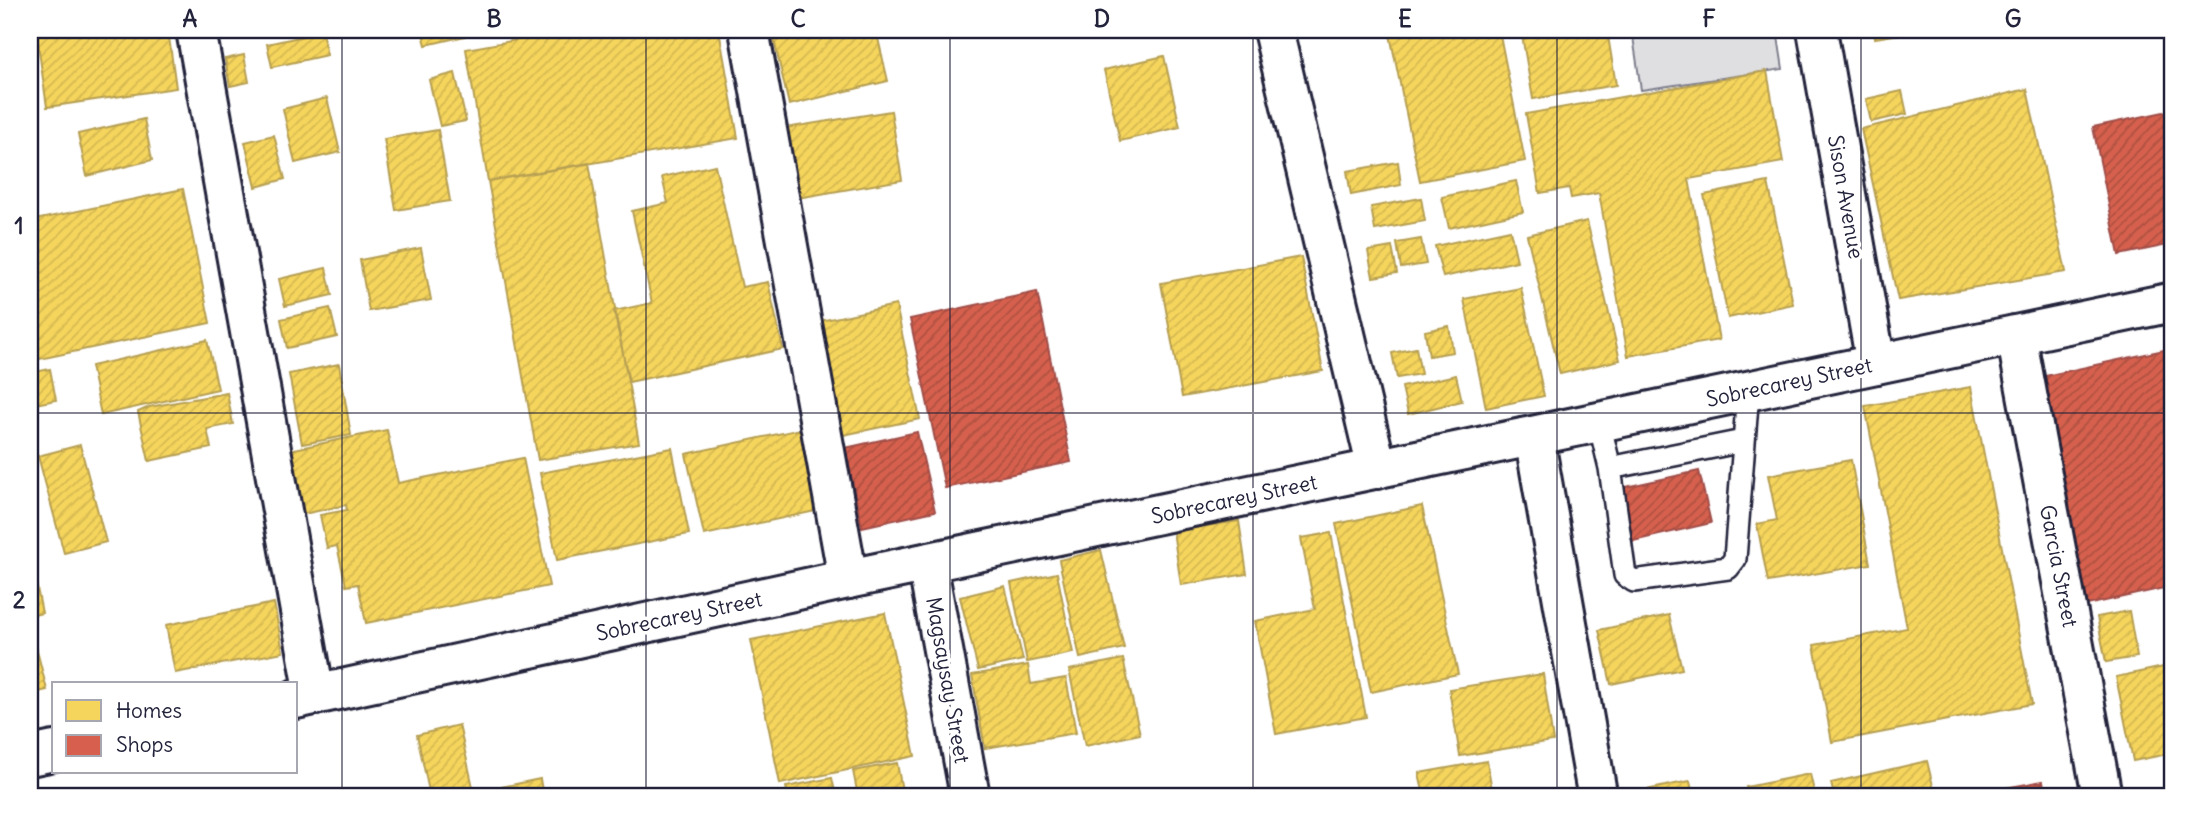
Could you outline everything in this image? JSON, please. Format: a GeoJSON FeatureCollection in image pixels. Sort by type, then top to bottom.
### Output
{"type":"FeatureCollection","features":[{"type":"Feature","properties":{"kind":"street"},"geometry":{"type":"LineString","coordinates":[[196,30],[305,697]]}},
{"type":"Feature","properties":{"kind":"street"},"geometry":{"type":"LineString","coordinates":[[749,30],[848,579]]}},
{"type":"Feature","properties":{"kind":"street"},"geometry":{"type":"LineString","coordinates":[[1273,30],[1377,468]]}},
{"type":"Feature","properties":{"kind":"street","name":"Sison Avenue"},"geometry":{"type":"LineString","coordinates":[[1816,30],[1876,364]]}},
{"type":"Feature","properties":{"kind":"street","name":"Sobrecarey Street"},"geometry":{"type":"LineString","coordinates":[[305,697],[848,579],[2173,302]]}},
{"type":"Feature","properties":{"kind":"street","name":"Garcia Street"},"geometry":{"type":"LineString","coordinates":[[2016,335],[2102,796]]}},
{"type":"Feature","properties":{"kind":"street"},"geometry":{"type":"LineString","coordinates":[[1534,436],[1597,793]]}},
{"type":"Feature","properties":{"kind":"street","name":"Magsaysay Street"},"geometry":{"type":"LineString","coordinates":[[927,563],[970,796]]}},
{"type":"Feature","properties":{"kind":"street"},"geometry":{"type":"LineString","coordinates":[[30,756],[52,751]]}},
{"type":"Feature","properties":{"kind":"lane"},"geometry":{"type":"LineString","coordinates":[[1599,422],[1610,468],[1625,575],[1634,581],[1728,568],[1735,559],[1748,391]]}},
{"type":"Feature","properties":{"kind":"lane"},"geometry":{"type":"LineString","coordinates":[[1610,468],[1743,441]]}},
{"type":"Feature","properties":{"kind":"shaded area"},"geometry":{"type":"Polygon","coordinates":[[[1632,30],[1777,30],[1783,69],[1641,90],[1632,30]]]}},
{"type":"Feature","properties":{"kind":"building: Homes"},"geometry":{"type":"Polygon","coordinates":[[[36,30],[168,30],[176,88],[47,107],[36,30]]]}},
{"type":"Feature","properties":{"kind":"building: Homes"},"geometry":{"type":"Polygon","coordinates":[[[422,30],[463,30],[465,36],[426,45],[422,30]]]}},
{"type":"Feature","properties":{"kind":"building: Homes"},"geometry":{"type":"Polygon","coordinates":[[[572,30],[719,30],[738,138],[488,181],[466,49],[572,30]]]}},
{"type":"Feature","properties":{"kind":"building: Homes"},"geometry":{"type":"Polygon","coordinates":[[[768,30],[797,30],[769,35],[768,30]]]}},
{"type":"Feature","properties":{"kind":"building: Homes"},"geometry":{"type":"Polygon","coordinates":[[[805,30],[876,30],[888,81],[789,105],[774,40],[805,30]]]}},
{"type":"Feature","properties":{"kind":"building: Homes"},"geometry":{"type":"Polygon","coordinates":[[[1389,30],[1499,30],[1525,161],[1420,181],[1389,30]]]}},
{"type":"Feature","properties":{"kind":"building: Homes"},"geometry":{"type":"Polygon","coordinates":[[[1521,30],[1607,30],[1616,85],[1533,99],[1521,30]]]}},
{"type":"Feature","properties":{"kind":"building: Homes"},"geometry":{"type":"Polygon","coordinates":[[[1874,30],[1924,30],[1875,38],[1874,30]]]}},
{"type":"Feature","properties":{"kind":"building: Homes"},"geometry":{"type":"Polygon","coordinates":[[[322,32],[327,55],[272,67],[267,44],[322,32]]]}},
{"type":"Feature","properties":{"kind":"building: Homes"},"geometry":{"type":"Polygon","coordinates":[[[244,55],[249,82],[230,86],[225,59],[244,55]]]}},
{"type":"Feature","properties":{"kind":"building: Homes"},"geometry":{"type":"Polygon","coordinates":[[[1164,56],[1180,127],[1120,141],[1104,70],[1164,56]]]}},
{"type":"Feature","properties":{"kind":"building: Homes"},"geometry":{"type":"Polygon","coordinates":[[[1767,71],[1783,162],[1689,179],[1719,340],[1628,356],[1599,193],[1571,198],[1569,188],[1540,193],[1526,114],[1767,71]]]}},
{"type":"Feature","properties":{"kind":"building: Homes"},"geometry":{"type":"Polygon","coordinates":[[[455,73],[466,121],[440,126],[429,80],[455,73]]]}},
{"type":"Feature","properties":{"kind":"building: Homes"},"geometry":{"type":"Polygon","coordinates":[[[2027,89],[2066,272],[1898,300],[1861,129],[2027,89]]]}},
{"type":"Feature","properties":{"kind":"building: Homes"},"geometry":{"type":"Polygon","coordinates":[[[1902,91],[1907,114],[1871,122],[1866,99],[1902,91]]]}},
{"type":"Feature","properties":{"kind":"building: Homes"},"geometry":{"type":"Polygon","coordinates":[[[327,98],[340,152],[295,163],[283,109],[327,98]]]}},
{"type":"Feature","properties":{"kind":"building: Homes"},"geometry":{"type":"Polygon","coordinates":[[[891,111],[902,180],[797,198],[785,128],[891,111]]]}},
{"type":"Feature","properties":{"kind":"building: Homes"},"geometry":{"type":"Polygon","coordinates":[[[144,119],[152,160],[87,176],[78,134],[144,119]]]}},
{"type":"Feature","properties":{"kind":"building: Homes"},"geometry":{"type":"Polygon","coordinates":[[[438,130],[450,201],[396,210],[384,139],[438,130]]]}},
{"type":"Feature","properties":{"kind":"building: Homes"},"geometry":{"type":"Polygon","coordinates":[[[274,135],[285,179],[256,187],[245,142],[274,135]]]}},
{"type":"Feature","properties":{"kind":"building: Homes"},"geometry":{"type":"Polygon","coordinates":[[[1398,162],[1401,185],[1351,195],[1347,171],[1398,162]]]}},
{"type":"Feature","properties":{"kind":"building: Homes"},"geometry":{"type":"Polygon","coordinates":[[[589,163],[639,443],[538,460],[488,181],[589,163]]]}},
{"type":"Feature","properties":{"kind":"building: Homes"},"geometry":{"type":"Polygon","coordinates":[[[715,165],[742,287],[768,282],[783,349],[629,382],[614,311],[652,303],[632,211],[668,203],[662,177],[715,165]]]}},
{"type":"Feature","properties":{"kind":"building: Homes"},"geometry":{"type":"Polygon","coordinates":[[[1516,181],[1523,212],[1449,228],[1442,197],[1516,181]]]}},
{"type":"Feature","properties":{"kind":"building: Homes"},"geometry":{"type":"Polygon","coordinates":[[[1768,182],[1793,304],[1728,318],[1704,195],[1768,182]]]}},
{"type":"Feature","properties":{"kind":"building: Homes"},"geometry":{"type":"Polygon","coordinates":[[[183,189],[210,323],[30,361],[30,221],[183,189]]]}},
{"type":"Feature","properties":{"kind":"building: Homes"},"geometry":{"type":"Polygon","coordinates":[[[1421,198],[1425,221],[1375,230],[1371,207],[1421,198]]]}},
{"type":"Feature","properties":{"kind":"building: Homes"},"geometry":{"type":"Polygon","coordinates":[[[1587,221],[1620,360],[1560,374],[1527,235],[1587,221]]]}},
{"type":"Feature","properties":{"kind":"building: Homes"},"geometry":{"type":"Polygon","coordinates":[[[1510,230],[1517,261],[1443,277],[1435,246],[1510,230]]]}},
{"type":"Feature","properties":{"kind":"building: Homes"},"geometry":{"type":"Polygon","coordinates":[[[1421,239],[1426,264],[1401,268],[1397,243],[1421,239]]]}},
{"type":"Feature","properties":{"kind":"building: Homes"},"geometry":{"type":"Polygon","coordinates":[[[1392,247],[1397,273],[1373,277],[1368,251],[1392,247]]]}},
{"type":"Feature","properties":{"kind":"building: Homes"},"geometry":{"type":"Polygon","coordinates":[[[421,248],[431,300],[369,311],[360,260],[421,248]]]}},
{"type":"Feature","properties":{"kind":"building: Homes"},"geometry":{"type":"Polygon","coordinates":[[[1301,257],[1323,371],[1182,397],[1161,283],[1301,257]]]}},
{"type":"Feature","properties":{"kind":"building: Homes"},"geometry":{"type":"Polygon","coordinates":[[[326,268],[332,295],[285,306],[279,279],[326,268]]]}},
{"type":"Feature","properties":{"kind":"building: Homes"},"geometry":{"type":"Polygon","coordinates":[[[1521,288],[1544,396],[1486,408],[1464,299],[1521,288]]]}},
{"type":"Feature","properties":{"kind":"building: Homes"},"geometry":{"type":"Polygon","coordinates":[[[896,305],[920,419],[843,435],[820,321],[896,305]]]}},
{"type":"Feature","properties":{"kind":"building: Homes"},"geometry":{"type":"Polygon","coordinates":[[[330,308],[337,337],[287,348],[281,319],[330,308]]]}},
{"type":"Feature","properties":{"kind":"building: Homes"},"geometry":{"type":"Polygon","coordinates":[[[1449,326],[1453,352],[1429,356],[1425,331],[1449,326]]]}},
{"type":"Feature","properties":{"kind":"building: Homes"},"geometry":{"type":"Polygon","coordinates":[[[207,340],[218,389],[101,415],[91,366],[207,340]]]}},
{"type":"Feature","properties":{"kind":"building: Homes"},"geometry":{"type":"Polygon","coordinates":[[[1416,348],[1421,374],[1397,378],[1392,353],[1416,348]]]}},
{"type":"Feature","properties":{"kind":"building: Homes"},"geometry":{"type":"Polygon","coordinates":[[[339,364],[351,435],[302,444],[289,374],[339,364]]]}},
{"type":"Feature","properties":{"kind":"building: Homes"},"geometry":{"type":"Polygon","coordinates":[[[50,369],[56,400],[30,405],[30,373],[50,369]]]}},
{"type":"Feature","properties":{"kind":"building: Homes"},"geometry":{"type":"Polygon","coordinates":[[[1456,375],[1462,401],[1408,414],[1402,387],[1456,375]]]}},
{"type":"Feature","properties":{"kind":"building: Homes"},"geometry":{"type":"Polygon","coordinates":[[[1971,387],[2032,704],[1832,742],[1814,645],[1907,628],[1865,406],[1971,387]]]}},
{"type":"Feature","properties":{"kind":"building: Homes"},"geometry":{"type":"Polygon","coordinates":[[[227,393],[233,424],[207,429],[211,448],[149,461],[138,412],[149,407],[227,393]]]}},
{"type":"Feature","properties":{"kind":"building: Homes"},"geometry":{"type":"Polygon","coordinates":[[[801,429],[820,510],[704,535],[686,454],[801,429]]]}},
{"type":"Feature","properties":{"kind":"building: Homes"},"geometry":{"type":"Polygon","coordinates":[[[387,430],[398,483],[523,458],[549,586],[366,623],[358,584],[346,586],[337,546],[327,548],[320,515],[347,510],[346,505],[289,517],[275,453],[387,430]]]}},
{"type":"Feature","properties":{"kind":"building: Homes"},"geometry":{"type":"Polygon","coordinates":[[[80,445],[106,542],[64,553],[38,456],[80,445]]]}},
{"type":"Feature","properties":{"kind":"building: Homes"},"geometry":{"type":"Polygon","coordinates":[[[672,448],[689,534],[557,560],[540,473],[672,448]]]}},
{"type":"Feature","properties":{"kind":"building: Homes"},"geometry":{"type":"Polygon","coordinates":[[[1851,460],[1870,564],[1768,582],[1757,524],[1777,520],[1768,475],[1851,460]]]}},
{"type":"Feature","properties":{"kind":"building: Homes"},"geometry":{"type":"Polygon","coordinates":[[[1422,506],[1458,674],[1371,692],[1336,524],[1422,506]]]}},
{"type":"Feature","properties":{"kind":"building: Homes"},"geometry":{"type":"Polygon","coordinates":[[[1239,521],[1247,574],[1181,585],[1173,531],[1239,521]]]}},
{"type":"Feature","properties":{"kind":"building: Homes"},"geometry":{"type":"Polygon","coordinates":[[[1331,533],[1366,717],[1276,734],[1255,621],[1315,609],[1301,538],[1331,533]]]}},
{"type":"Feature","properties":{"kind":"building: Homes"},"geometry":{"type":"Polygon","coordinates":[[[1101,550],[1124,648],[1080,658],[1059,560],[1101,550]]]}},
{"type":"Feature","properties":{"kind":"building: Homes"},"geometry":{"type":"Polygon","coordinates":[[[30,553],[42,613],[30,616],[30,553]]]}},
{"type":"Feature","properties":{"kind":"building: Homes"},"geometry":{"type":"Polygon","coordinates":[[[1057,573],[1073,653],[1027,662],[1011,583],[1057,573]]]}},
{"type":"Feature","properties":{"kind":"building: Homes"},"geometry":{"type":"Polygon","coordinates":[[[1005,586],[1023,660],[978,670],[960,597],[1005,586]]]}},
{"type":"Feature","properties":{"kind":"building: Homes"},"geometry":{"type":"Polygon","coordinates":[[[274,603],[283,652],[175,673],[166,625],[274,603]]]}},
{"type":"Feature","properties":{"kind":"building: Homes"},"geometry":{"type":"Polygon","coordinates":[[[2129,611],[2137,657],[2106,662],[2097,617],[2129,611]]]}},
{"type":"Feature","properties":{"kind":"building: Homes"},"geometry":{"type":"Polygon","coordinates":[[[885,613],[915,756],[780,784],[751,640],[885,613]]]}},
{"type":"Feature","properties":{"kind":"building: Homes"},"geometry":{"type":"Polygon","coordinates":[[[1669,615],[1682,669],[1611,684],[1599,630],[1669,615]]]}},
{"type":"Feature","properties":{"kind":"building: Homes"},"geometry":{"type":"Polygon","coordinates":[[[30,623],[47,690],[30,694],[30,623]]]}},
{"type":"Feature","properties":{"kind":"building: Homes"},"geometry":{"type":"Polygon","coordinates":[[[1123,659],[1140,734],[1085,746],[1069,670],[1123,659]]]}},
{"type":"Feature","properties":{"kind":"building: Homes"},"geometry":{"type":"Polygon","coordinates":[[[1028,665],[1031,684],[1066,678],[1076,733],[985,748],[972,675],[1028,665]]]}},
{"type":"Feature","properties":{"kind":"building: Homes"},"geometry":{"type":"Polygon","coordinates":[[[2173,665],[2173,753],[2133,761],[2116,677],[2173,665]]]}},
{"type":"Feature","properties":{"kind":"building: Homes"},"geometry":{"type":"Polygon","coordinates":[[[1543,674],[1553,741],[1460,756],[1449,689],[1543,674]]]}},
{"type":"Feature","properties":{"kind":"building: Homes"},"geometry":{"type":"Polygon","coordinates":[[[459,725],[475,796],[430,796],[417,735],[459,725]]]}},
{"type":"Feature","properties":{"kind":"building: Homes"},"geometry":{"type":"Polygon","coordinates":[[[1487,761],[1493,796],[1424,796],[1419,773],[1487,761]]]}},
{"type":"Feature","properties":{"kind":"building: Homes"},"geometry":{"type":"Polygon","coordinates":[[[1927,761],[1935,794],[1834,796],[1831,783],[1927,761]]]}},
{"type":"Feature","properties":{"kind":"building: Homes"},"geometry":{"type":"Polygon","coordinates":[[[897,763],[903,796],[858,796],[853,771],[897,763]]]}},
{"type":"Feature","properties":{"kind":"building: Homes"},"geometry":{"type":"Polygon","coordinates":[[[1810,774],[1815,796],[1748,796],[1746,787],[1810,774]]]}},
{"type":"Feature","properties":{"kind":"building: Homes"},"geometry":{"type":"Polygon","coordinates":[[[832,778],[836,796],[788,796],[786,787],[832,778]]]}},
{"type":"Feature","properties":{"kind":"building: Homes"},"geometry":{"type":"Polygon","coordinates":[[[540,779],[543,796],[483,796],[482,791],[540,779]]]}},
{"type":"Feature","properties":{"kind":"building: Homes"},"geometry":{"type":"Polygon","coordinates":[[[1690,781],[1693,796],[1647,796],[1646,790],[1690,781]]]}},
{"type":"Feature","properties":{"kind":"building: Shops"},"geometry":{"type":"Polygon","coordinates":[[[2173,110],[2173,244],[2119,255],[2093,127],[2173,110]]]}},
{"type":"Feature","properties":{"kind":"building: Shops"},"geometry":{"type":"Polygon","coordinates":[[[1037,292],[1071,462],[945,488],[910,319],[1037,292]]]}},
{"type":"Feature","properties":{"kind":"building: Shops"},"geometry":{"type":"Polygon","coordinates":[[[2173,348],[2173,586],[2087,605],[2036,378],[2173,348]]]}},
{"type":"Feature","properties":{"kind":"building: Shops"},"geometry":{"type":"Polygon","coordinates":[[[917,432],[935,511],[862,527],[845,448],[917,432]]]}},
{"type":"Feature","properties":{"kind":"building: Shops"},"geometry":{"type":"Polygon","coordinates":[[[1699,471],[1711,523],[1633,541],[1621,488],[1699,471]]]}},
{"type":"Feature","properties":{"kind":"building: Shops"},"geometry":{"type":"Polygon","coordinates":[[[2043,781],[2046,796],[1961,796],[2043,781]]]}}]}
